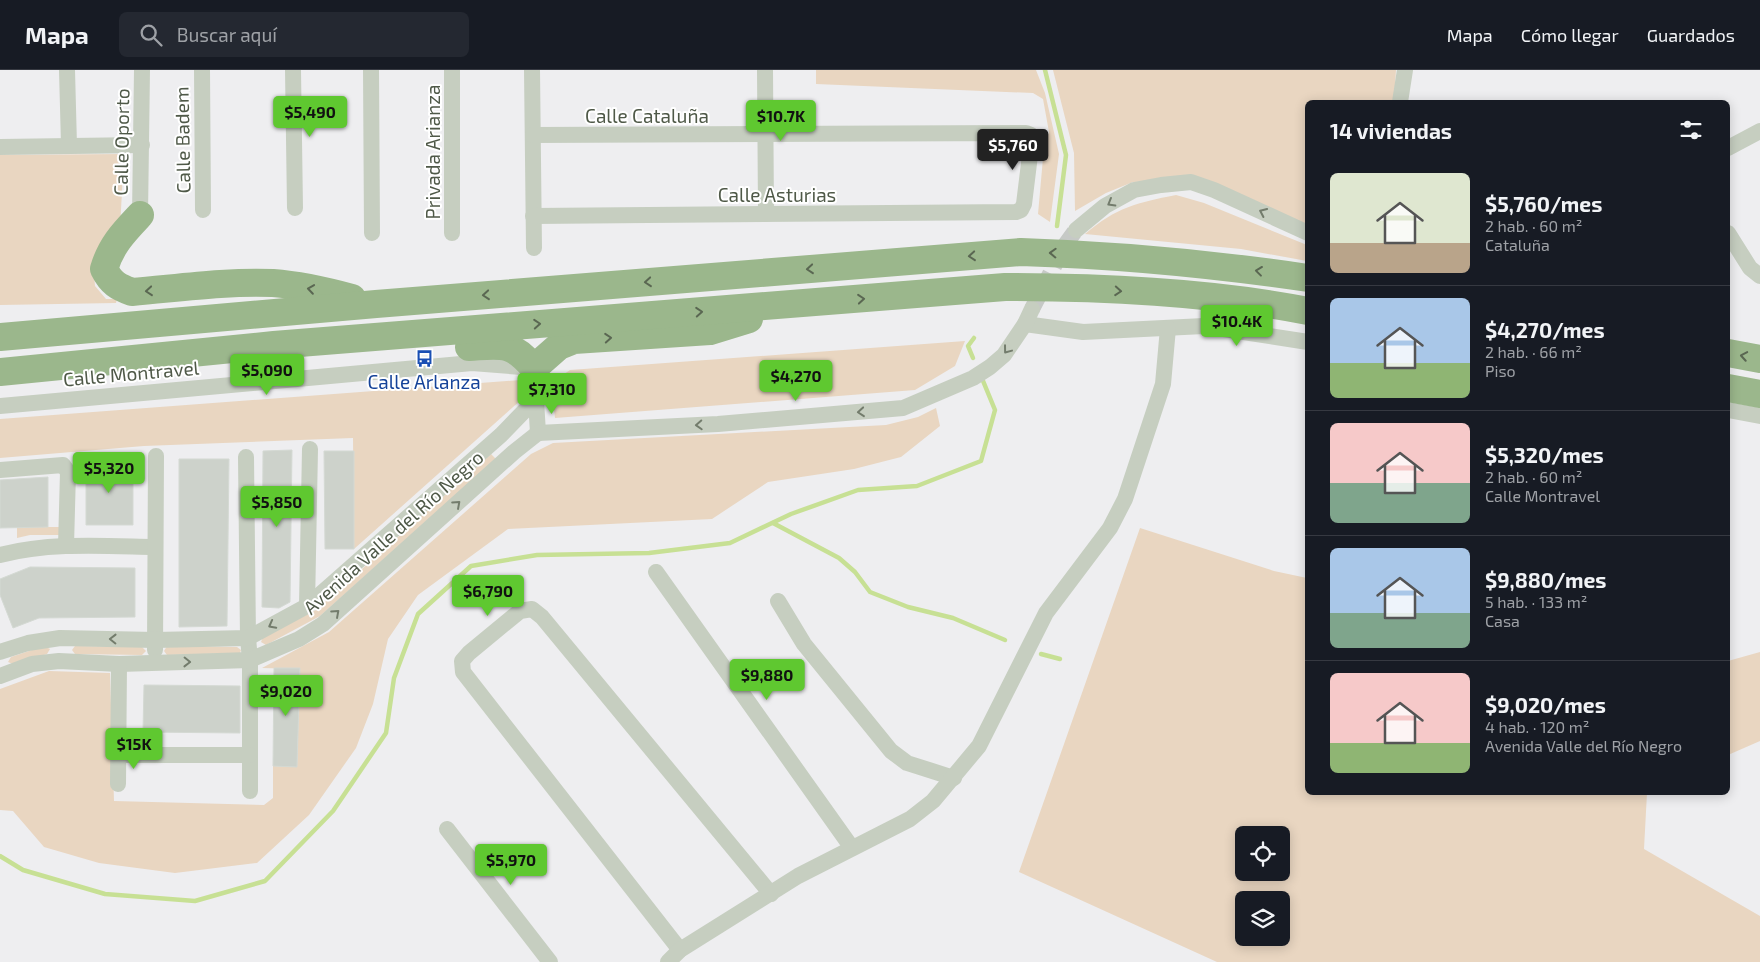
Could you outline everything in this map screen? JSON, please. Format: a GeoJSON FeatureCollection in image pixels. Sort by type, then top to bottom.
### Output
{"type":"FeatureCollection","features":[{"type":"Feature","properties":{"kind":"highway"},"geometry":{"type":"LineString","coordinates":[[140,215],[117,239],[109,252],[104,269],[110,280],[132,292],[229,283],[275,283],[320,290],[376,304]]}},
{"type":"Feature","properties":{"kind":"highway"},"geometry":{"type":"LineString","coordinates":[[0,337],[376,304],[1021,252],[1086,254],[1260,271],[1305,278]]}},
{"type":"Feature","properties":{"kind":"highway"},"geometry":{"type":"LineString","coordinates":[[0,372],[274,345],[1005,287],[1060,287],[1259,302],[1305,310]]}},
{"type":"Feature","properties":{"kind":"highway"},"geometry":{"type":"LineString","coordinates":[[274,345],[290,350],[321,355],[501,345],[514,348],[534,368],[559,346],[574,340],[710,331],[796,304]]}},
{"type":"Feature","properties":{"kind":"highway"},"geometry":{"type":"LineString","coordinates":[[1730,353],[1760,359]]}},
{"type":"Feature","properties":{"kind":"highway"},"geometry":{"type":"LineString","coordinates":[[1730,388],[1760,394]]}},
{"type":"Feature","properties":{"kind":"street"},"geometry":{"type":"LineString","coordinates":[[67,70],[69,145]]}},
{"type":"Feature","properties":{"kind":"street","name":"Calle Oporto"},"geometry":{"type":"LineString","coordinates":[[140,215],[142,70]]}},
{"type":"Feature","properties":{"kind":"street","name":"Calle Badem"},"geometry":{"type":"LineString","coordinates":[[202,70],[203,210]]}},
{"type":"Feature","properties":{"kind":"street"},"geometry":{"type":"LineString","coordinates":[[293,70],[295,208]]}},
{"type":"Feature","properties":{"kind":"street"},"geometry":{"type":"LineString","coordinates":[[371,70],[372,233]]}},
{"type":"Feature","properties":{"kind":"street","name":"Privada Arianza"},"geometry":{"type":"LineString","coordinates":[[452,70],[452,233]]}},
{"type":"Feature","properties":{"kind":"street"},"geometry":{"type":"LineString","coordinates":[[532,70],[534,248]]}},
{"type":"Feature","properties":{"kind":"street"},"geometry":{"type":"LineString","coordinates":[[765,70],[766,214]]}},
{"type":"Feature","properties":{"kind":"street"},"geometry":{"type":"LineString","coordinates":[[1400,100],[1405,70]]}},
{"type":"Feature","properties":{"kind":"street"},"geometry":{"type":"LineString","coordinates":[[1730,147],[1760,131]]}},
{"type":"Feature","properties":{"kind":"street","name":"Calle Cataluña"},"geometry":{"type":"LineString","coordinates":[[533,135],[1026,133],[1031,135],[1032,139],[1026,195],[1021,210]]}},
{"type":"Feature","properties":{"kind":"street"},"geometry":{"type":"LineString","coordinates":[[0,147],[142,145]]}},
{"type":"Feature","properties":{"kind":"street"},"geometry":{"type":"LineString","coordinates":[[1076,230],[1105,206],[1134,190],[1191,182],[1214,190],[1305,232]]}},
{"type":"Feature","properties":{"kind":"street","name":"Calle Asturias"},"geometry":{"type":"LineString","coordinates":[[533,216],[1016,212],[1021,210]]}},
{"type":"Feature","properties":{"kind":"street"},"geometry":{"type":"LineString","coordinates":[[1730,236],[1750,268],[1760,276]]}},
{"type":"Feature","properties":{"kind":"street"},"geometry":{"type":"LineString","coordinates":[[534,368],[534,401],[538,433],[718,424],[903,408],[973,378],[990,367],[1004,354],[1025,324],[1032,309]]}},
{"type":"Feature","properties":{"kind":"street"},"geometry":{"type":"LineString","coordinates":[[1025,324],[1084,332],[1204,326],[1305,342]]}},
{"type":"Feature","properties":{"kind":"street"},"geometry":{"type":"LineString","coordinates":[[668,962],[680,950],[798,876],[910,819],[933,801],[954,778],[979,746],[1046,613],[1110,528],[1125,500],[1163,384],[1168,328]]}},
{"type":"Feature","properties":{"kind":"street","name":"Calle Montravel"},"geometry":{"type":"LineString","coordinates":[[0,406],[472,363],[534,368]]}},
{"type":"Feature","properties":{"kind":"street","name":"Avenida Valle del Río Negro"},"geometry":{"type":"LineString","coordinates":[[0,652],[28,643],[60,638],[155,640],[248,638],[308,606],[501,436],[534,401]]}},
{"type":"Feature","properties":{"kind":"street"},"geometry":{"type":"LineString","coordinates":[[1730,410],[1760,416]]}},
{"type":"Feature","properties":{"kind":"street","name":"Avenida Valle del Río Negro"},"geometry":{"type":"LineString","coordinates":[[1,672],[32,664],[59,661],[119,664],[250,660],[299,639],[323,624],[514,452],[538,433]]}},
{"type":"Feature","properties":{"kind":"street"},"geometry":{"type":"LineString","coordinates":[[501,436],[503,448],[514,452]]}},
{"type":"Feature","properties":{"kind":"street"},"geometry":{"type":"LineString","coordinates":[[308,606],[310,450]]}},
{"type":"Feature","properties":{"kind":"street"},"geometry":{"type":"LineString","coordinates":[[155,662],[156,456]]}},
{"type":"Feature","properties":{"kind":"street"},"geometry":{"type":"LineString","coordinates":[[246,456],[248,638],[250,660],[250,791]]}},
{"type":"Feature","properties":{"kind":"street"},"geometry":{"type":"LineString","coordinates":[[0,470],[63,466],[68,472],[66,546]]}},
{"type":"Feature","properties":{"kind":"street"},"geometry":{"type":"LineString","coordinates":[[0,555],[22,549],[66,546],[155,547]]}},
{"type":"Feature","properties":{"kind":"street"},"geometry":{"type":"LineString","coordinates":[[656,572],[852,848]]}},
{"type":"Feature","properties":{"kind":"street"},"geometry":{"type":"LineString","coordinates":[[778,600],[804,644],[891,751],[907,763],[954,778]]}},
{"type":"Feature","properties":{"kind":"street"},"geometry":{"type":"LineString","coordinates":[[680,950],[463,672],[462,661],[469,653],[520,611],[532,610],[542,617],[771,894]]}},
{"type":"Feature","properties":{"kind":"street"},"geometry":{"type":"LineString","coordinates":[[59,661],[60,638]]}},
{"type":"Feature","properties":{"kind":"street"},"geometry":{"type":"LineString","coordinates":[[118,784],[119,664]]}},
{"type":"Feature","properties":{"kind":"street"},"geometry":{"type":"LineString","coordinates":[[118,755],[249,755]]}},
{"type":"Feature","properties":{"kind":"street"},"geometry":{"type":"LineString","coordinates":[[447,829],[550,962]]}},
{"type":"Feature","properties":{"kind":"shaded area"},"geometry":{"type":"Polygon","coordinates":[[[816,70],[1036,70],[1045,93],[1059,154],[1050,222],[1038,214],[1044,147],[1049,132],[1043,99],[1033,93],[816,84],[816,70]]]}},
{"type":"Feature","properties":{"kind":"shaded area"},"geometry":{"type":"Polygon","coordinates":[[[1053,70],[1396,70],[1394,100],[1305,100],[1305,224],[1205,180],[1133,182],[1106,193],[1075,211],[1074,153],[1053,70]]]}},
{"type":"Feature","properties":{"kind":"shaded area"},"geometry":{"type":"Polygon","coordinates":[[[124,154],[120,228],[93,265],[95,286],[106,299],[117,299],[116,303],[0,305],[0,155],[124,154]]]}},
{"type":"Feature","properties":{"kind":"shaded area"},"geometry":{"type":"Polygon","coordinates":[[[1176,195],[1204,203],[1305,244],[1305,261],[1241,249],[1085,234],[1117,212],[1149,201],[1176,195]]]}},
{"type":"Feature","properties":{"kind":"shaded area"},"geometry":{"type":"Polygon","coordinates":[[[965,341],[955,366],[915,390],[555,418],[551,383],[570,370],[965,341]]]}},
{"type":"Feature","properties":{"kind":"shaded area"},"geometry":{"type":"Polygon","coordinates":[[[521,380],[521,400],[354,549],[353,438],[144,446],[0,458],[0,419],[521,380]]]}},
{"type":"Feature","properties":{"kind":"shaded area"},"geometry":{"type":"Polygon","coordinates":[[[936,408],[940,426],[901,457],[854,469],[768,482],[712,519],[508,529],[418,595],[388,639],[373,704],[356,748],[309,815],[257,863],[175,873],[99,863],[44,847],[13,811],[0,810],[0,689],[49,671],[110,673],[114,801],[264,805],[273,798],[273,766],[297,767],[300,669],[262,668],[329,632],[531,454],[553,443],[886,425],[918,417],[936,408]]]}},
{"type":"Feature","properties":{"kind":"shaded area"},"geometry":{"type":"Polygon","coordinates":[[[491,454],[496,459],[320,616],[266,645],[261,642],[263,637],[316,610],[491,454]]]}},
{"type":"Feature","properties":{"kind":"shaded area"},"geometry":{"type":"Polygon","coordinates":[[[17,527],[60,527],[60,535],[30,535],[17,538],[17,527]]]}},
{"type":"Feature","properties":{"kind":"shaded area"},"geometry":{"type":"Polygon","coordinates":[[[1140,528],[1274,571],[1305,578],[1305,795],[1647,795],[1644,849],[1760,916],[1760,962],[1217,962],[1019,872],[1140,528]]]}},
{"type":"Feature","properties":{"kind":"shaded area"},"geometry":{"type":"Polygon","coordinates":[[[44,646],[50,649],[47,654],[13,664],[8,662],[11,657],[44,646]]]}},
{"type":"Feature","properties":{"kind":"shaded area"},"geometry":{"type":"Polygon","coordinates":[[[75,646],[142,647],[146,651],[142,655],[75,654],[72,650],[75,646]]]}},
{"type":"Feature","properties":{"kind":"shaded area"},"geometry":{"type":"Polygon","coordinates":[[[167,646],[237,647],[241,650],[240,653],[167,655],[164,651],[167,646]]]}},
{"type":"Feature","properties":{"kind":"shaded area"},"geometry":{"type":"Polygon","coordinates":[[[1760,652],[1760,741],[1730,754],[1730,660],[1760,652]]]}},
{"type":"Feature","properties":{"kind":"building"},"geometry":{"type":"Polygon","coordinates":[[[292,450],[290,602],[279,608],[262,607],[263,451],[292,450]]]}},
{"type":"Feature","properties":{"kind":"building"},"geometry":{"type":"Polygon","coordinates":[[[324,451],[354,451],[354,549],[325,549],[324,451]]]}},
{"type":"Feature","properties":{"kind":"building"},"geometry":{"type":"Polygon","coordinates":[[[179,459],[229,459],[227,626],[179,627],[179,459]]]}},
{"type":"Feature","properties":{"kind":"building"},"geometry":{"type":"Polygon","coordinates":[[[86,463],[133,464],[133,525],[86,525],[86,463]]]}},
{"type":"Feature","properties":{"kind":"building"},"geometry":{"type":"Polygon","coordinates":[[[48,477],[48,527],[0,528],[0,480],[48,477]]]}},
{"type":"Feature","properties":{"kind":"building"},"geometry":{"type":"Polygon","coordinates":[[[30,567],[135,568],[135,617],[39,618],[13,628],[0,595],[0,579],[30,567]]]}},
{"type":"Feature","properties":{"kind":"building"},"geometry":{"type":"Polygon","coordinates":[[[274,668],[300,668],[297,767],[273,766],[274,668]]]}},
{"type":"Feature","properties":{"kind":"building"},"geometry":{"type":"Polygon","coordinates":[[[144,685],[240,686],[240,733],[143,732],[144,685]]]}},
{"type":"Feature","properties":{"kind":"waterway"},"geometry":{"type":"LineString","coordinates":[[1045,70],[1066,155],[1057,226]]}},
{"type":"Feature","properties":{"kind":"waterway"},"geometry":{"type":"LineString","coordinates":[[973,358],[968,346],[974,338]]}},
{"type":"Feature","properties":{"kind":"waterway"},"geometry":{"type":"LineString","coordinates":[[0,856],[23,870],[105,894],[195,901],[265,881],[333,811],[386,733],[394,678],[418,614],[471,566],[537,555],[649,553],[730,543],[791,514],[858,490],[917,486],[981,461],[995,410],[981,376]]}},
{"type":"Feature","properties":{"kind":"waterway"},"geometry":{"type":"LineString","coordinates":[[773,523],[839,558],[855,572],[870,592],[908,607],[953,618],[1005,640]]}},
{"type":"Feature","properties":{"kind":"waterway"},"geometry":{"type":"LineString","coordinates":[[1041,654],[1060,659]]}},
{"type":"Feature","properties":{"kind":"tunnel"},"geometry":{"type":"LineString","coordinates":[[1032,309],[1065,245],[1076,230]]}},
{"type":"Feature","properties":{"kind":"place","name":"Calle Arlanza"},"geometry":{"type":"Point","coordinates":[424,358]}}]}
